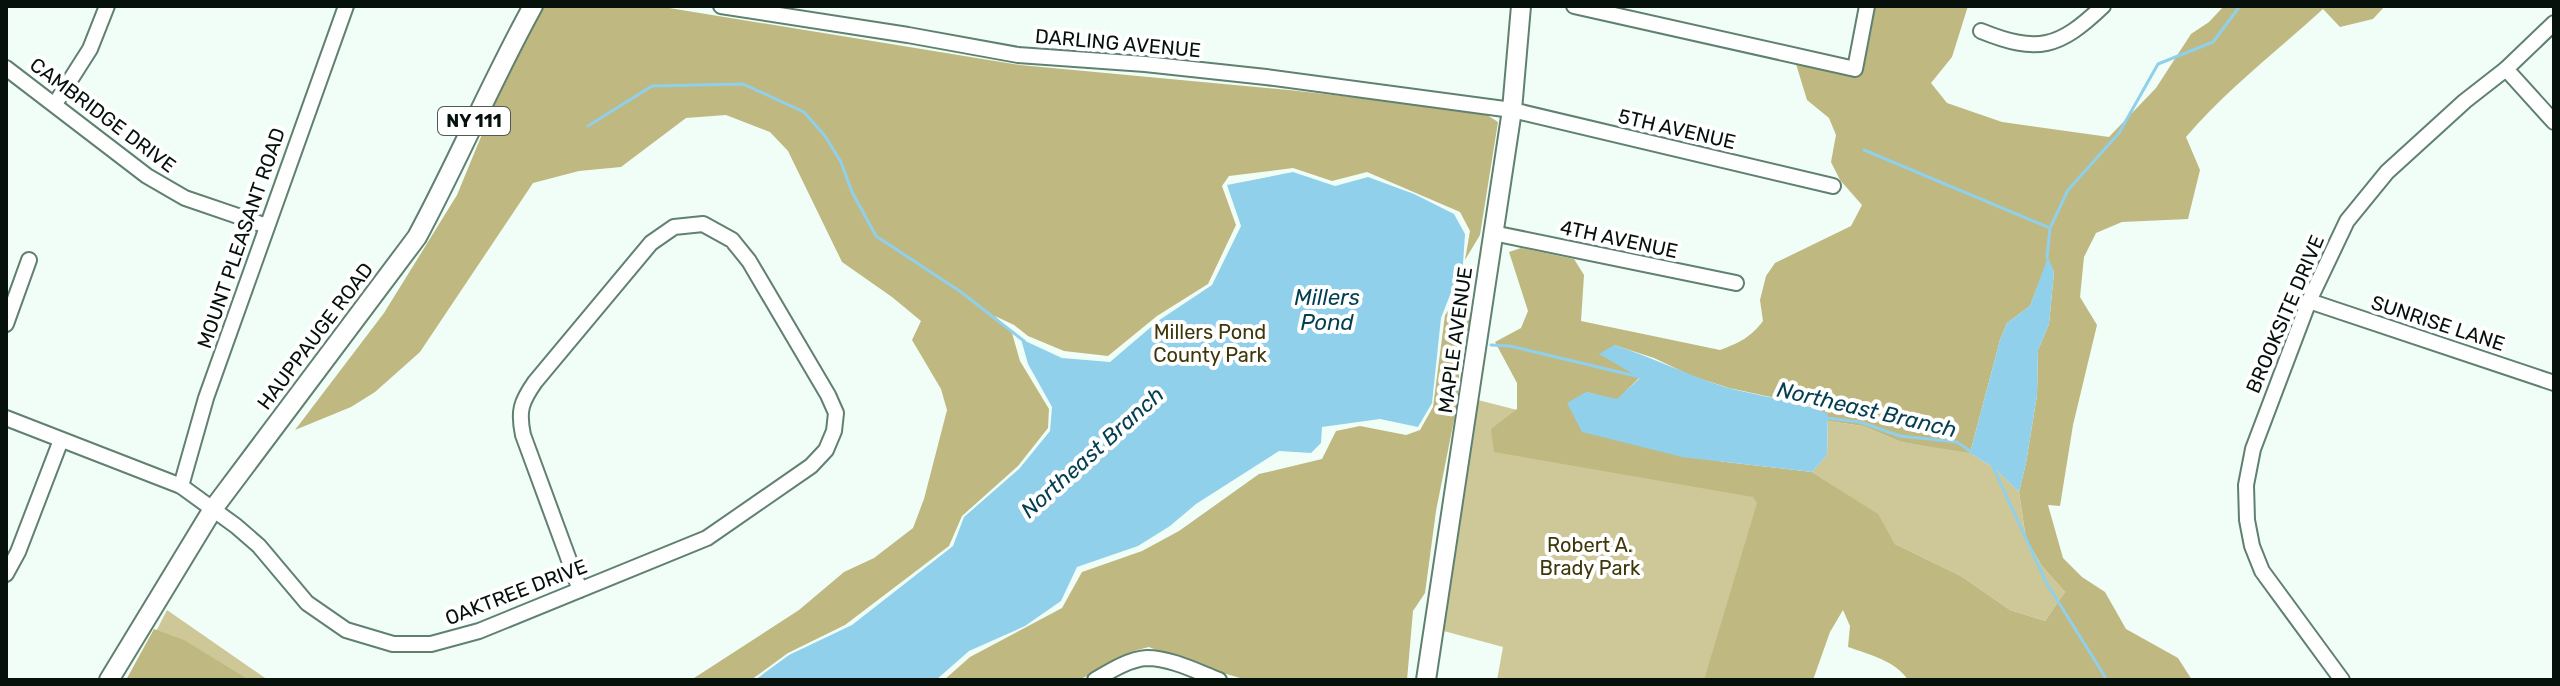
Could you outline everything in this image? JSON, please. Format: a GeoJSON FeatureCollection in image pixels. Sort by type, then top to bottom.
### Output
{"type":"FeatureCollection","features":[{"type":"Feature","properties":{"kind":"main road","name":"HAUPPAUGE ROAD"},"geometry":{"type":"LineString","coordinates":[[109,680],[213,509],[417,237],[444,188],[500,66],[533,6]]}},
{"type":"Feature","properties":{"kind":"main road","name":"MAPLE AVENUE"},"geometry":{"type":"LineString","coordinates":[[1426,680],[1512,110],[1521,6]]}},
{"type":"Feature","properties":{"kind":"street"},"geometry":{"type":"LineString","coordinates":[[55,104],[90,49],[107,6]]}},
{"type":"Feature","properties":{"kind":"street","name":"MOUNT PLEASANT ROAD"},"geometry":{"type":"LineString","coordinates":[[181,486],[206,398],[346,6]]}},
{"type":"Feature","properties":{"kind":"street","name":"DARLING AVENUE"},"geometry":{"type":"LineString","coordinates":[[721,6],[1018,55],[1190,69],[1512,110]]}},
{"type":"Feature","properties":{"kind":"street"},"geometry":{"type":"LineString","coordinates":[[1574,6],[1855,69],[1867,6]]}},
{"type":"Feature","properties":{"kind":"street"},"geometry":{"type":"LineString","coordinates":[[1981,31],[2030,46],[2058,41],[2079,29],[2103,6]]}},
{"type":"Feature","properties":{"kind":"street","name":"BROOKSITE DRIVE"},"geometry":{"type":"LineString","coordinates":[[2342,680],[2262,571],[2252,546],[2247,520],[2246,485],[2253,449],[2309,301],[2347,221],[2387,172],[2554,23]]}},
{"type":"Feature","properties":{"kind":"street","name":"CAMBRIDGE DRIVE"},"geometry":{"type":"LineString","coordinates":[[6,68],[147,176],[185,198],[267,226]]}},
{"type":"Feature","properties":{"kind":"street"},"geometry":{"type":"LineString","coordinates":[[2506,69],[2554,122]]}},
{"type":"Feature","properties":{"kind":"street","name":"5TH AVENUE"},"geometry":{"type":"LineString","coordinates":[[1512,110],[1833,186]]}},
{"type":"Feature","properties":{"kind":"street","name":"OAKTREE DRIVE"},"geometry":{"type":"LineString","coordinates":[[6,418],[181,486],[259,546],[307,603],[346,630],[393,644],[431,644],[479,631],[580,590],[707,538],[811,466],[826,450],[834,431],[836,413],[828,395],[749,261],[732,240],[703,224],[674,227],[651,243],[524,397],[519,416],[536,477],[580,590]]}},
{"type":"Feature","properties":{"kind":"street","name":"4TH AVENUE"},"geometry":{"type":"LineString","coordinates":[[1493,233],[1736,283]]}},
{"type":"Feature","properties":{"kind":"street"},"geometry":{"type":"LineString","coordinates":[[6,324],[29,260]]}},
{"type":"Feature","properties":{"kind":"street","name":"SUNRISE LANE"},"geometry":{"type":"LineString","coordinates":[[2309,301],[2554,383]]}},
{"type":"Feature","properties":{"kind":"street"},"geometry":{"type":"LineString","coordinates":[[6,574],[18,552],[61,440]]}},
{"type":"Feature","properties":{"kind":"street"},"geometry":{"type":"LineString","coordinates":[[1095,680],[1124,665],[1147,658],[1176,664],[1219,680]]}},
{"type":"Feature","properties":{"kind":"green space","name":"Robert A. Brady Park"},"geometry":{"type":"Polygon","coordinates":[[[1478,400],[1774,475],[1711,680],[1497,680],[1503,647],[1440,630],[1478,400]]]}},
{"type":"Feature","properties":{"kind":"green space"},"geometry":{"type":"Polygon","coordinates":[[[1828,421],[1863,426],[1901,442],[1970,453],[1994,468],[2019,492],[2026,540],[2042,566],[2065,592],[2045,621],[2010,610],[1961,576],[1895,544],[1877,514],[1812,472],[1827,455],[1828,421]]]}},
{"type":"Feature","properties":{"kind":"green space"},"geometry":{"type":"Polygon","coordinates":[[[167,610],[268,680],[131,680],[167,610]]]}},
{"type":"Feature","properties":{"kind":"shaded area"},"geometry":{"type":"Polygon","coordinates":[[[543,6],[657,6],[1020,65],[1467,110],[1487,115],[1498,122],[1480,235],[1465,260],[1470,231],[1460,212],[1367,172],[1332,181],[1293,168],[1229,176],[1222,186],[1236,225],[1208,284],[1157,316],[1108,356],[1064,351],[1028,336],[995,316],[1012,333],[1020,361],[1049,409],[1048,428],[1018,466],[962,516],[949,546],[845,625],[788,653],[751,680],[691,680],[799,610],[844,572],[874,558],[913,528],[924,499],[947,410],[941,389],[912,340],[921,321],[842,262],[788,151],[770,132],[726,115],[686,118],[621,167],[579,171],[533,183],[420,352],[375,392],[351,407],[295,430],[384,313],[457,195],[506,76],[543,6]]]}},
{"type":"Feature","properties":{"kind":"shaded area"},"geometry":{"type":"Polygon","coordinates":[[[1871,6],[1968,6],[1952,57],[1931,83],[1947,103],[2002,122],[2109,137],[2156,88],[2191,34],[2209,22],[2224,6],[2385,6],[2373,19],[2340,27],[2323,9],[2202,119],[2186,137],[2200,170],[2188,219],[2122,222],[2096,233],[2084,257],[2080,297],[2097,325],[2073,425],[2060,506],[2048,505],[2063,558],[2082,577],[2105,592],[2126,629],[2178,658],[2192,680],[1908,680],[1889,663],[1848,647],[1850,626],[1843,610],[1830,632],[1813,680],[1704,680],[1757,503],[1753,497],[1494,452],[1491,429],[1517,409],[1517,383],[1495,342],[1521,328],[1528,311],[1509,252],[1521,248],[1574,259],[1584,275],[1581,321],[1720,350],[1739,342],[1763,321],[1760,300],[1766,276],[1775,263],[1851,226],[1862,205],[1840,180],[1831,162],[1836,135],[1829,118],[1807,100],[1796,64],[1860,75],[1871,6]],[[2048,259],[2030,306],[2007,323],[1970,453],[1901,442],[1863,426],[1828,421],[1827,414],[1808,405],[1729,388],[1614,345],[1640,377],[1617,400],[1586,392],[1682,457],[1812,472],[1878,514],[1895,544],[1961,576],[2010,610],[2045,621],[2065,592],[2042,566],[2026,539],[2019,492],[2037,395],[2038,350],[2049,324],[2054,272],[2048,259]]]}},
{"type":"Feature","properties":{"kind":"shaded area"},"geometry":{"type":"Polygon","coordinates":[[[1453,304],[1467,304],[1470,324],[1467,332],[1458,336],[1456,344],[1461,347],[1457,405],[1436,511],[1425,593],[1413,611],[1407,680],[1247,680],[1185,662],[1149,647],[1137,650],[1079,680],[944,680],[970,657],[1062,608],[1082,572],[1142,551],[1179,531],[1259,474],[1322,459],[1336,431],[1360,426],[1406,435],[1420,430],[1433,407],[1445,315],[1453,304]]]}},
{"type":"Feature","properties":{"kind":"shaded area"},"geometry":{"type":"Polygon","coordinates":[[[154,629],[184,640],[249,680],[126,680],[154,629]]]}},
{"type":"Feature","properties":{"kind":"water","name":"Millers Pond"},"geometry":{"type":"Polygon","coordinates":[[[1293,172],[1335,186],[1368,177],[1414,194],[1454,214],[1465,234],[1462,279],[1450,295],[1441,318],[1432,403],[1418,427],[1380,419],[1322,427],[1321,443],[1311,453],[1279,451],[1196,504],[1170,526],[1138,546],[1077,567],[1061,601],[1025,626],[969,651],[936,680],[755,680],[789,655],[852,625],[953,546],[964,517],[1019,469],[1050,431],[1052,407],[1028,364],[1021,339],[1062,358],[1110,362],[1158,321],[1212,285],[1241,226],[1227,185],[1293,172]]]}},
{"type":"Feature","properties":{"kind":"water"},"geometry":{"type":"Polygon","coordinates":[[[2048,257],[2054,272],[2049,324],[2038,350],[2037,395],[2019,492],[1994,468],[1970,453],[2000,340],[2007,323],[2030,306],[2048,257]]]}},
{"type":"Feature","properties":{"kind":"water"},"geometry":{"type":"Polygon","coordinates":[[[1614,345],[1725,387],[1828,414],[1827,455],[1812,472],[1682,457],[1582,432],[1567,403],[1586,392],[1617,399],[1640,378],[1599,354],[1614,345]]]}},
{"type":"Feature","properties":{"kind":"waterway"},"geometry":{"type":"LineString","coordinates":[[2051,226],[2068,190],[2119,133],[2158,64],[2213,42],[2240,6]]}},
{"type":"Feature","properties":{"kind":"waterway"},"geometry":{"type":"LineString","coordinates":[[588,126],[652,86],[743,84],[804,112],[825,136],[841,162],[852,192],[876,236],[961,292],[1024,341]]}},
{"type":"Feature","properties":{"kind":"waterway"},"geometry":{"type":"LineString","coordinates":[[1864,150],[2050,228],[2047,258]]}},
{"type":"Feature","properties":{"kind":"waterway","name":"Northeast Branch"},"geometry":{"type":"LineString","coordinates":[[1491,345],[1510,346],[1644,378]]}},
{"type":"Feature","properties":{"kind":"waterway","name":"Northeast Branch"},"geometry":{"type":"LineString","coordinates":[[1827,418],[1860,422],[1900,436],[1957,442],[1973,453]]}},
{"type":"Feature","properties":{"kind":"waterway","name":"Northeast Branch"},"geometry":{"type":"LineString","coordinates":[[1993,467],[2046,582],[2107,680]]}},
{"type":"Feature","properties":{"kind":"park label","name":"Millers Pond County Park"},"geometry":{"type":"Point","coordinates":[1210,344]}}]}
